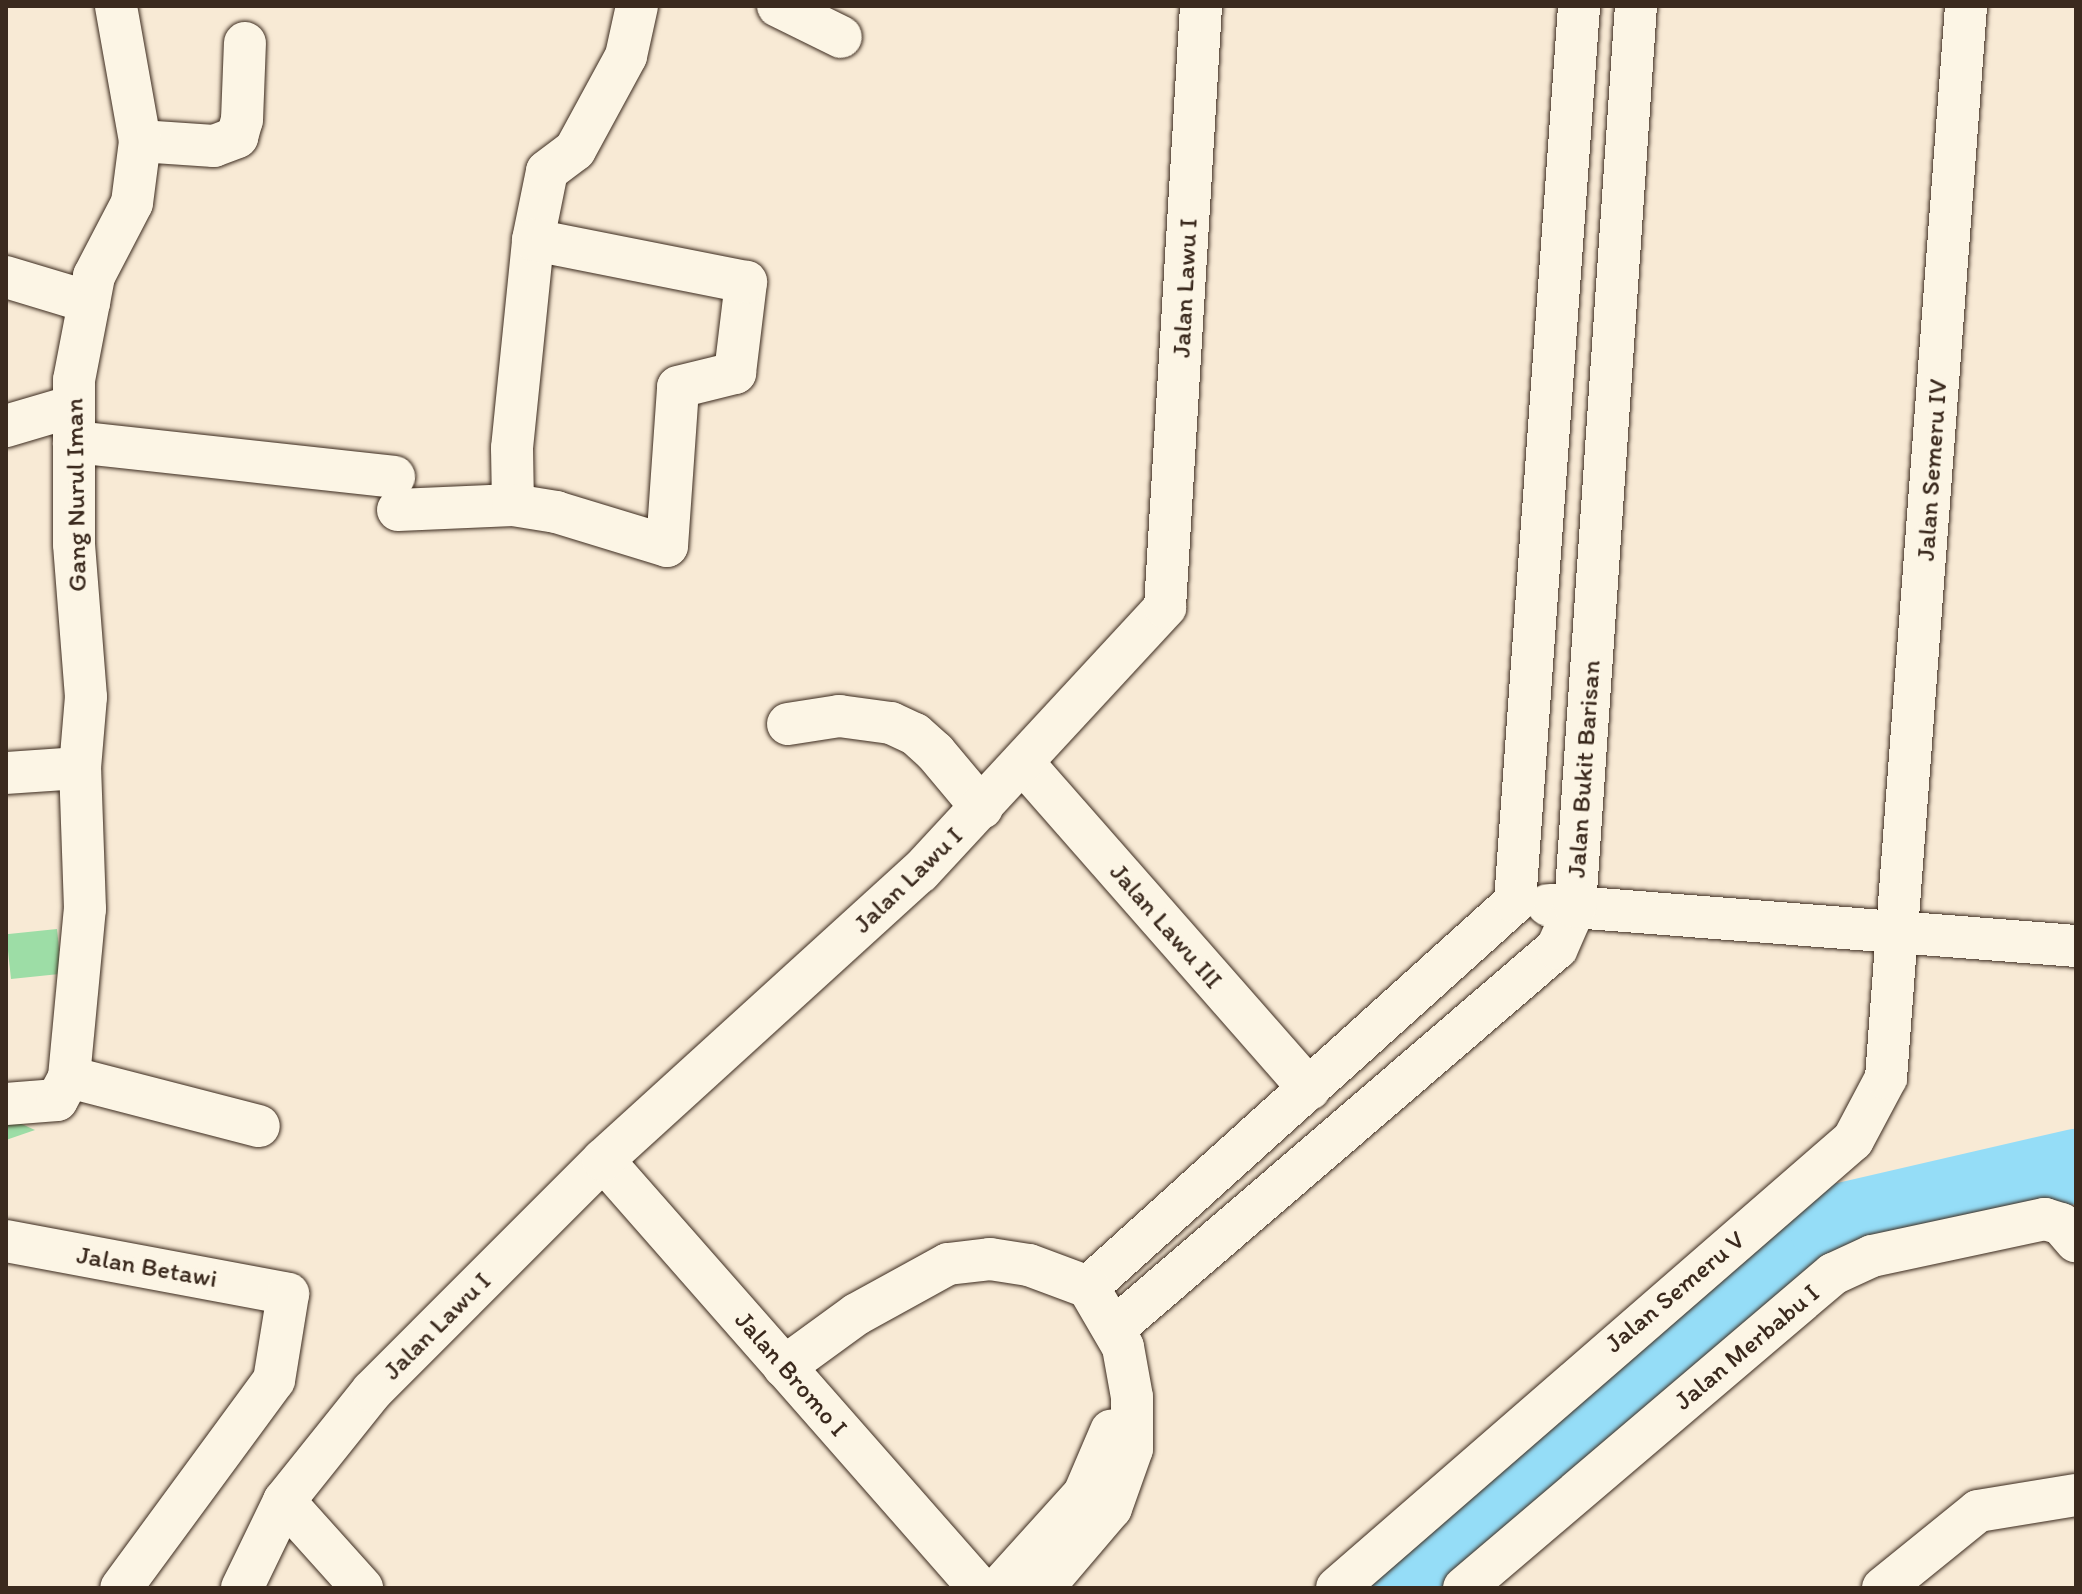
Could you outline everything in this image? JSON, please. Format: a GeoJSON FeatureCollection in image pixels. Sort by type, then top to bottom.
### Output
{"type":"FeatureCollection","features":[{"type":"Feature","properties":{"kind":"street","name":"Gang Nurul Iman"},"geometry":{"type":"LineString","coordinates":[[69,1077],[85,909],[80,768],[86,697],[74,544],[74,380],[94,276],[132,203],[140,141],[116,6]]}},
{"type":"Feature","properties":{"kind":"street"},"geometry":{"type":"LineString","coordinates":[[513,505],[512,448],[533,240],[547,171],[575,150],[618,69],[637,6]]}},
{"type":"Feature","properties":{"kind":"street"},"geometry":{"type":"LineString","coordinates":[[778,6],[841,37]]}},
{"type":"Feature","properties":{"kind":"street","name":"Jalan Lawu I"},"geometry":{"type":"LineString","coordinates":[[242,1588],[284,1501],[372,1391],[603,1160],[920,872],[1165,607],[1201,6]]}},
{"type":"Feature","properties":{"kind":"street"},"geometry":{"type":"LineString","coordinates":[[1088,1287],[1515,902],[1579,6]]}},
{"type":"Feature","properties":{"kind":"street","name":"Jalan Bukit Barisan"},"geometry":{"type":"LineString","coordinates":[[1121,1346],[1557,948],[1575,907],[1636,6]]}},
{"type":"Feature","properties":{"kind":"street","name":"Jalan Semeru IV"},"geometry":{"type":"LineString","coordinates":[[1897,934],[1966,6]]}},
{"type":"Feature","properties":{"kind":"street"},"geometry":{"type":"LineString","coordinates":[[140,141],[214,146],[237,137],[242,120],[245,43]]}},
{"type":"Feature","properties":{"kind":"street"},"geometry":{"type":"LineString","coordinates":[[6,426],[74,424],[396,494],[556,512],[667,546],[678,387],[735,373],[746,282],[533,240]]}},
{"type":"Feature","properties":{"kind":"street"},"geometry":{"type":"LineString","coordinates":[[6,277],[89,302]]}},
{"type":"Feature","properties":{"kind":"street"},"geometry":{"type":"LineString","coordinates":[[788,724],[839,716],[891,723],[915,734],[935,752],[982,808]]}},
{"type":"Feature","properties":{"kind":"street","name":"Jalan Lawu III"},"geometry":{"type":"LineString","coordinates":[[1023,763],[1309,1089]]}},
{"type":"Feature","properties":{"kind":"street"},"geometry":{"type":"LineString","coordinates":[[6,773],[80,768]]}},
{"type":"Feature","properties":{"kind":"street"},"geometry":{"type":"LineString","coordinates":[[1515,902],[2076,946]]}},
{"type":"Feature","properties":{"kind":"street","name":"Jalan Semeru V"},"geometry":{"type":"LineString","coordinates":[[1337,1588],[1853,1140],[1886,1078],[1897,934]]}},
{"type":"Feature","properties":{"kind":"street"},"geometry":{"type":"LineString","coordinates":[[6,1104],[57,1100],[69,1077],[259,1126]]}},
{"type":"Feature","properties":{"kind":"street","name":"Jalan Bromo I"},"geometry":{"type":"LineString","coordinates":[[603,1160],[979,1588]]}},
{"type":"Feature","properties":{"kind":"street","name":"Jalan Merbabu I"},"geometry":{"type":"LineString","coordinates":[[1464,1588],[1833,1274],[1872,1256],[2045,1219],[2061,1224],[2076,1241]]}},
{"type":"Feature","properties":{"kind":"street","name":"Jalan Betawi"},"geometry":{"type":"LineString","coordinates":[[6,1241],[288,1294],[274,1380],[121,1588]]}},
{"type":"Feature","properties":{"kind":"street"},"geometry":{"type":"LineString","coordinates":[[784,1367],[857,1314],[948,1264],[990,1259],[1029,1265],[1088,1287],[1121,1346],[1133,1426],[1125,1474],[1111,1508],[1043,1588]]}},
{"type":"Feature","properties":{"kind":"street"},"geometry":{"type":"LineString","coordinates":[[999,1588],[1084,1494],[1116,1417],[1121,1346]]}},
{"type":"Feature","properties":{"kind":"street"},"geometry":{"type":"LineString","coordinates":[[1883,1588],[1978,1511],[2076,1495]]}},
{"type":"Feature","properties":{"kind":"street"},"geometry":{"type":"LineString","coordinates":[[284,1501],[362,1588]]}},
{"type":"Feature","properties":{"kind":"green space"},"geometry":{"type":"Polygon","coordinates":[[[57,929],[62,974],[11,979],[6,934],[57,929]]]}},
{"type":"Feature","properties":{"kind":"green space"},"geometry":{"type":"Polygon","coordinates":[[[6,1117],[35,1130],[6,1140],[6,1117]]]}},
{"type":"Feature","properties":{"kind":"waterway"},"geometry":{"type":"LineString","coordinates":[[1399,1588],[1824,1224],[2076,1166]]}}]}
